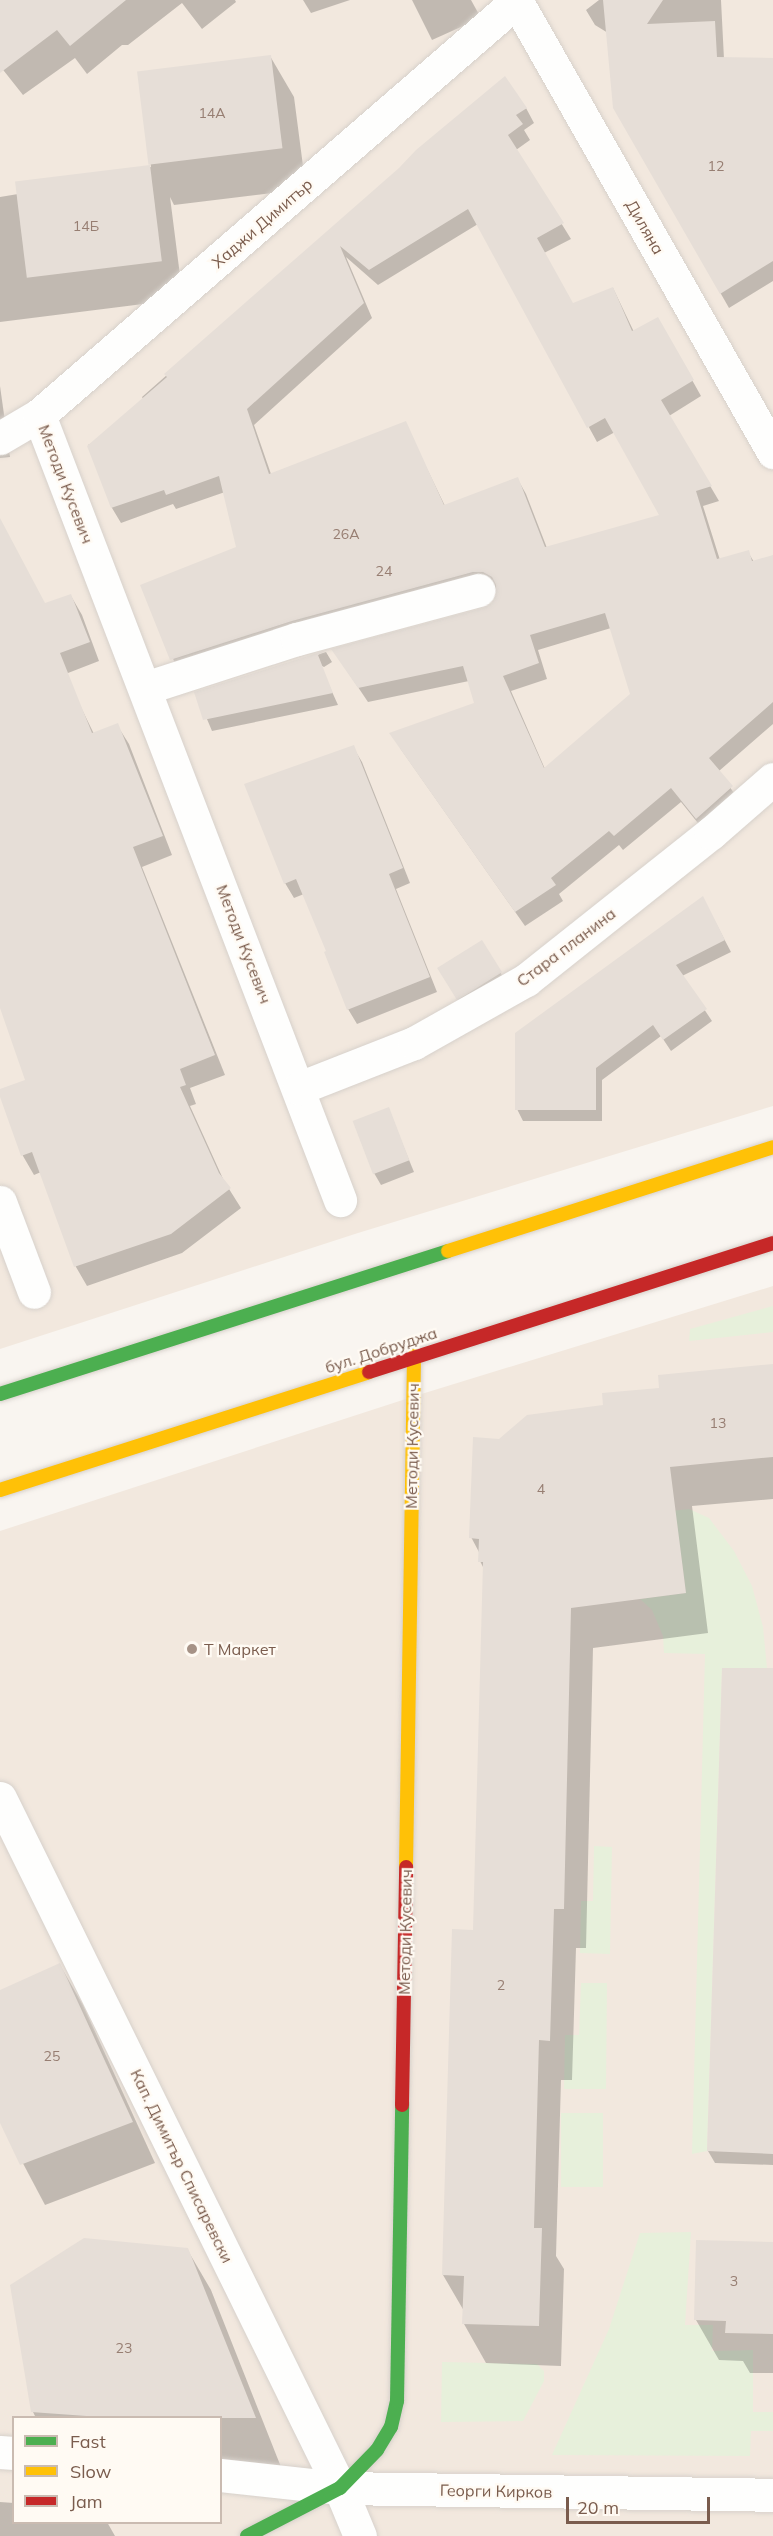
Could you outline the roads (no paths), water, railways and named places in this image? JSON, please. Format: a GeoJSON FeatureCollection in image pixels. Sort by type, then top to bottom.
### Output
{"type":"FeatureCollection","features":[{"type":"Feature","properties":{"kind":"main road"},"geometry":{"type":"LineString","coordinates":[[0,1394],[773,1147]]}},
{"type":"Feature","properties":{"kind":"main road","name":"бул. Добруджа"},"geometry":{"type":"LineString","coordinates":[[0,1490],[773,1243]]}},
{"type":"Feature","properties":{"kind":"main road","name":"Методи Кусевич"},"geometry":{"type":"LineString","coordinates":[[247,2536],[340,2488],[377,2450],[391,2427],[397,2401],[414,1356]]}},
{"type":"Feature","properties":{"kind":"street","name":"Хаджи Димитър"},"geometry":{"type":"LineString","coordinates":[[0,438],[39,415],[518,1]]}},
{"type":"Feature","properties":{"kind":"street","name":"Диляна"},"geometry":{"type":"LineString","coordinates":[[518,1],[773,452]]}},
{"type":"Feature","properties":{"kind":"street","name":"Методи Кусевич"},"geometry":{"type":"LineString","coordinates":[[39,415],[299,1088],[340,1200]]}},
{"type":"Feature","properties":{"kind":"street"},"geometry":{"type":"LineString","coordinates":[[145,688],[297,639],[478,590]]}},
{"type":"Feature","properties":{"kind":"street","name":"Стара планина"},"geometry":{"type":"LineString","coordinates":[[299,1088],[414,1043],[526,980],[711,834],[773,779]]}},
{"type":"Feature","properties":{"kind":"street"},"geometry":{"type":"LineString","coordinates":[[0,1202],[34,1292]]}},
{"type":"Feature","properties":{"kind":"street","name":"Кап. Димитър Списаревски"},"geometry":{"type":"LineString","coordinates":[[0,1798],[340,2488],[360,2536]]}},
{"type":"Feature","properties":{"kind":"street","name":"Георги Кирков"},"geometry":{"type":"LineString","coordinates":[[222,2475],[340,2488],[773,2495]]}},
{"type":"Feature","properties":{"kind":"place","name":"Т Маркет"},"geometry":{"type":"Point","coordinates":[192,1649]}}]}
